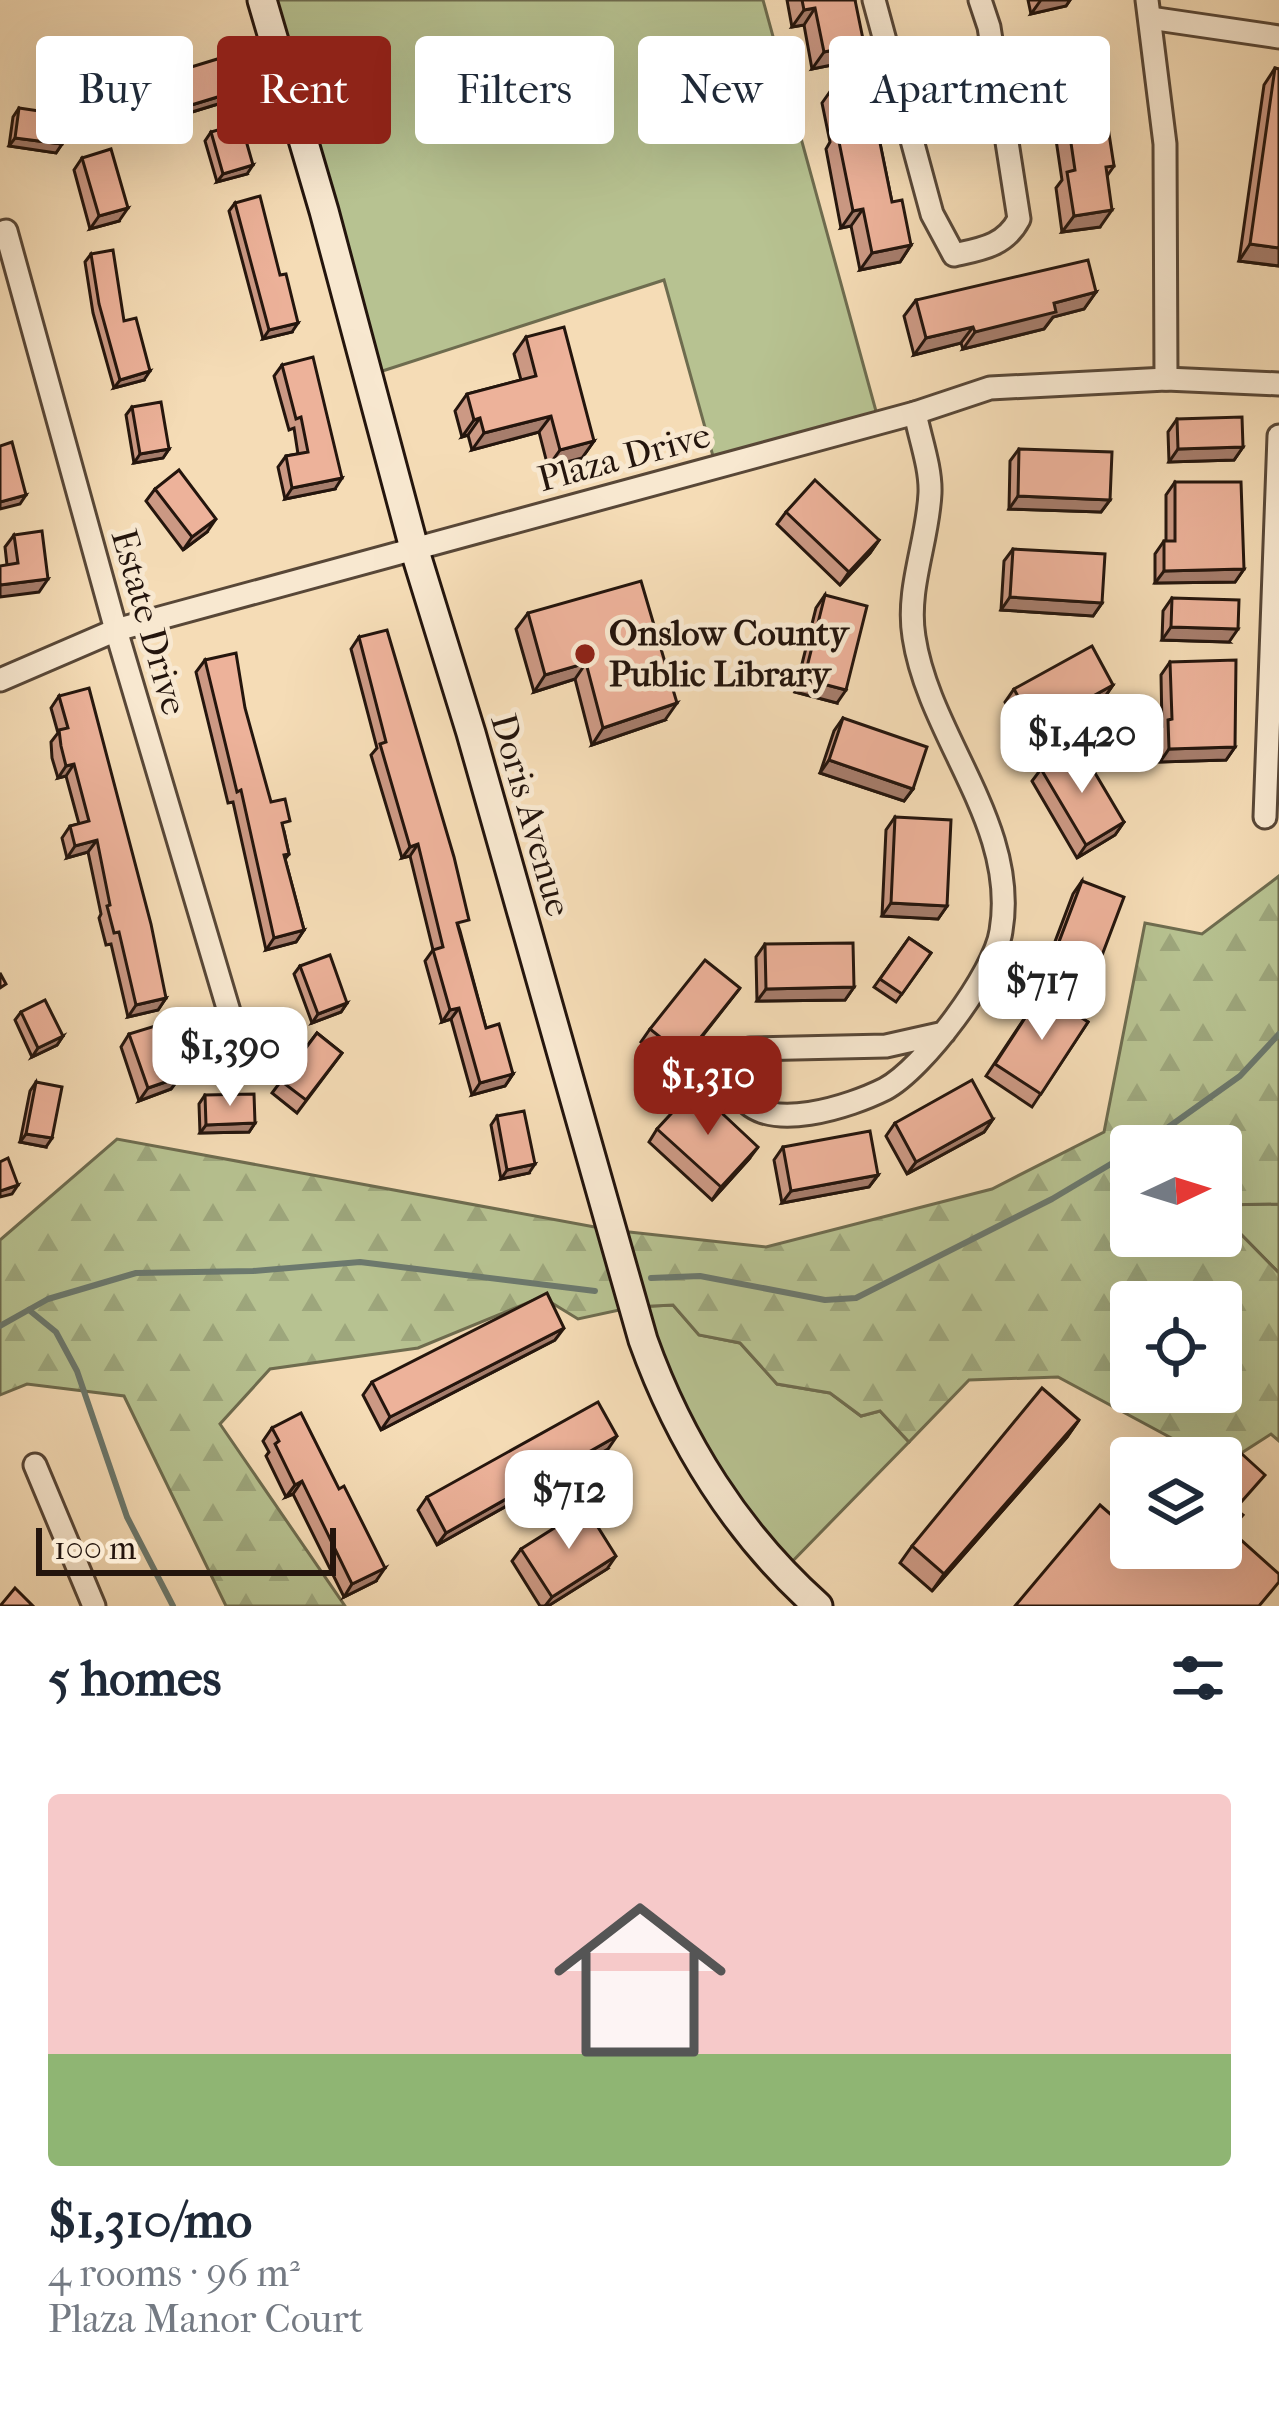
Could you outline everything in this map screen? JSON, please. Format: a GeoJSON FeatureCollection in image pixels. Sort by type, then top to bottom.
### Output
{"type":"FeatureCollection","features":[{"type":"Feature","properties":{"kind":"street","name":"Doris Avenue"},"geometry":{"type":"LineString","coordinates":[[262,0],[370,375],[414,548],[656,1376],[708,1479],[766,1554],[818,1606]]}},
{"type":"Feature","properties":{"kind":"street"},"geometry":{"type":"LineString","coordinates":[[874,0],[932,214],[954,255],[994,246],[1012,232],[1019,219],[989,27],[980,0]]}},
{"type":"Feature","properties":{"kind":"street"},"geometry":{"type":"LineString","coordinates":[[1166,379],[1165,144],[1148,9],[1279,37]]}},
{"type":"Feature","properties":{"kind":"street","name":"Estate Drive"},"geometry":{"type":"LineString","coordinates":[[0,232],[6,231],[116,630],[236,1035]]}},
{"type":"Feature","properties":{"kind":"street","name":"Plaza Drive"},"geometry":{"type":"LineString","coordinates":[[0,680],[116,630],[915,413],[990,388],[1166,379],[1279,384]]}},
{"type":"Feature","properties":{"kind":"street"},"geometry":{"type":"LineString","coordinates":[[915,413],[931,490],[912,602],[914,636],[925,681],[990,832],[1002,877],[1001,933],[979,982],[944,1033],[887,1088],[793,1118],[764,1112],[742,1097],[733,1069],[750,1049],[886,1046],[944,1033]]}},
{"type":"Feature","properties":{"kind":"street"},"geometry":{"type":"LineString","coordinates":[[1265,817],[1279,436]]}},
{"type":"Feature","properties":{"kind":"street"},"geometry":{"type":"LineString","coordinates":[[34,1465],[94,1606]]}},
{"type":"Feature","properties":{"kind":"green space"},"geometry":{"type":"Polygon","coordinates":[[[262,0],[763,0],[773,36],[638,36],[638,144],[803,144],[879,422],[716,467],[664,280],[370,375],[303,144],[391,144],[391,36],[272,36],[262,0]]]}},
{"type":"Feature","properties":{"kind":"green space"},"geometry":{"type":"Polygon","coordinates":[[[1279,876],[1279,1204],[1242,1205],[1242,1125],[1110,1125],[1110,1257],[1242,1257],[1242,1235],[1279,1273],[1279,1441],[1271,1434],[1242,1452],[1242,1437],[1170,1437],[1125,1413],[1242,1413],[1242,1281],[1110,1281],[1110,1405],[1058,1377],[969,1380],[909,1442],[880,1411],[861,1416],[830,1393],[777,1384],[740,1343],[699,1335],[673,1305],[633,1307],[578,1319],[542,1297],[418,1348],[270,1369],[220,1424],[345,1606],[226,1606],[124,1396],[27,1384],[0,1395],[0,1240],[117,1139],[611,1230],[766,1247],[992,1189],[1104,1132],[1145,923],[1202,934],[1279,876]]]}},
{"type":"Feature","properties":{"kind":"green space"},"geometry":{"type":"Polygon","coordinates":[[[1279,1204],[1279,1273],[1242,1235],[1242,1205],[1279,1204]]]}},
{"type":"Feature","properties":{"kind":"green space"},"geometry":{"type":"Polygon","coordinates":[[[673,1305],[699,1335],[740,1343],[777,1384],[830,1393],[861,1416],[880,1411],[909,1442],[782,1572],[708,1479],[633,1307],[673,1305]]]}},
{"type":"Feature","properties":{"kind":"building"},"geometry":{"type":"Polygon","coordinates":[[[802,0],[855,0],[862,36],[829,36],[829,51],[824,52],[815,8],[804,10],[802,0]]]}},
{"type":"Feature","properties":{"kind":"building"},"geometry":{"type":"Polygon","coordinates":[[[217,59],[217,97],[193,104],[193,66],[217,59]]]}},
{"type":"Feature","properties":{"kind":"building"},"geometry":{"type":"Polygon","coordinates":[[[1275,68],[1279,69],[1279,248],[1250,244],[1275,68]]]}},
{"type":"Feature","properties":{"kind":"building"},"geometry":{"type":"Polygon","coordinates":[[[19,108],[36,111],[36,141],[15,138],[19,108]]]}},
{"type":"Feature","properties":{"kind":"building"},"geometry":{"type":"Polygon","coordinates":[[[217,130],[217,144],[247,144],[253,165],[223,174],[211,132],[217,130]]]}},
{"type":"Feature","properties":{"kind":"building"},"geometry":{"type":"Polygon","coordinates":[[[1110,140],[1114,166],[1106,167],[1112,210],[1074,216],[1067,172],[1075,170],[1071,144],[1110,144],[1110,140]]]}},
{"type":"Feature","properties":{"kind":"building"},"geometry":{"type":"Polygon","coordinates":[[[839,144],[880,144],[892,202],[902,200],[911,245],[872,253],[863,209],[853,211],[839,144]]]}},
{"type":"Feature","properties":{"kind":"building"},"geometry":{"type":"Polygon","coordinates":[[[111,149],[128,208],[99,216],[82,158],[111,149]]]}},
{"type":"Feature","properties":{"kind":"building"},"geometry":{"type":"Polygon","coordinates":[[[260,196],[298,323],[269,330],[235,203],[260,196]]]}},
{"type":"Feature","properties":{"kind":"building"},"geometry":{"type":"Polygon","coordinates":[[[113,250],[124,321],[136,318],[150,371],[120,380],[91,254],[113,250]]]}},
{"type":"Feature","properties":{"kind":"building"},"geometry":{"type":"Polygon","coordinates":[[[1088,260],[1096,292],[1054,303],[1056,312],[975,332],[973,327],[926,338],[916,300],[1088,260]]]}},
{"type":"Feature","properties":{"kind":"building"},"geometry":{"type":"Polygon","coordinates":[[[564,327],[594,441],[560,450],[551,416],[484,433],[480,418],[474,420],[467,394],[536,376],[526,337],[564,327]]]}},
{"type":"Feature","properties":{"kind":"building"},"geometry":{"type":"Polygon","coordinates":[[[313,357],[342,478],[292,488],[286,456],[308,452],[282,365],[313,357]]]}},
{"type":"Feature","properties":{"kind":"building"},"geometry":{"type":"Polygon","coordinates":[[[161,402],[169,449],[140,454],[132,407],[161,402]]]}},
{"type":"Feature","properties":{"kind":"building"},"geometry":{"type":"Polygon","coordinates":[[[1242,417],[1243,447],[1178,449],[1177,419],[1242,417]]]}},
{"type":"Feature","properties":{"kind":"building"},"geometry":{"type":"Polygon","coordinates":[[[12,442],[26,495],[0,502],[0,446],[12,442]]]}},
{"type":"Feature","properties":{"kind":"building"},"geometry":{"type":"Polygon","coordinates":[[[1019,449],[1112,452],[1110,500],[1018,496],[1019,449]]]}},
{"type":"Feature","properties":{"kind":"building"},"geometry":{"type":"Polygon","coordinates":[[[179,470],[216,519],[192,537],[155,489],[179,470]]]}},
{"type":"Feature","properties":{"kind":"building"},"geometry":{"type":"Polygon","coordinates":[[[815,480],[879,540],[849,572],[786,512],[815,480]]]}},
{"type":"Feature","properties":{"kind":"building"},"geometry":{"type":"Polygon","coordinates":[[[1175,482],[1241,482],[1244,569],[1164,571],[1164,541],[1175,541],[1175,482]]]}},
{"type":"Feature","properties":{"kind":"building"},"geometry":{"type":"Polygon","coordinates":[[[42,531],[48,579],[0,585],[0,566],[18,563],[14,535],[42,531]]]}},
{"type":"Feature","properties":{"kind":"building"},"geometry":{"type":"Polygon","coordinates":[[[1013,549],[1105,554],[1102,603],[1010,597],[1013,549]]]}},
{"type":"Feature","properties":{"kind":"building","name":"Onslow County Public Library"},"geometry":{"type":"Polygon","coordinates":[[[641,581],[677,703],[603,728],[586,663],[545,675],[528,613],[641,581]]]}},
{"type":"Feature","properties":{"kind":"building"},"geometry":{"type":"Polygon","coordinates":[[[825,595],[867,606],[846,690],[804,679],[825,595]]]}},
{"type":"Feature","properties":{"kind":"building"},"geometry":{"type":"Polygon","coordinates":[[[1172,598],[1239,600],[1238,629],[1171,627],[1172,598]]]}},
{"type":"Feature","properties":{"kind":"building"},"geometry":{"type":"Polygon","coordinates":[[[387,630],[454,857],[469,920],[457,923],[486,1028],[499,1024],[513,1074],[480,1083],[459,1008],[450,1010],[433,950],[443,947],[418,844],[410,847],[380,744],[386,742],[359,637],[387,630]]]}},
{"type":"Feature","properties":{"kind":"building"},"geometry":{"type":"Polygon","coordinates":[[[1092,646],[1113,685],[1035,728],[1014,689],[1092,646]]]}},
{"type":"Feature","properties":{"kind":"building"},"geometry":{"type":"Polygon","coordinates":[[[236,653],[245,708],[271,802],[285,799],[290,821],[282,823],[289,854],[284,855],[304,930],[274,938],[241,790],[237,792],[205,660],[236,653]]]}},
{"type":"Feature","properties":{"kind":"building"},"geometry":{"type":"Polygon","coordinates":[[[1236,660],[1235,747],[1169,749],[1170,662],[1236,660]]]}},
{"type":"Feature","properties":{"kind":"building"},"geometry":{"type":"Polygon","coordinates":[[[89,688],[166,998],[136,1005],[119,932],[114,933],[107,906],[97,840],[75,846],[70,826],[89,821],[74,764],[66,766],[61,746],[59,730],[68,728],[59,696],[89,688]]]}},
{"type":"Feature","properties":{"kind":"building"},"geometry":{"type":"Polygon","coordinates":[[[843,718],[927,747],[913,789],[829,760],[843,718]]]}},
{"type":"Feature","properties":{"kind":"building"},"geometry":{"type":"Polygon","coordinates":[[[1079,746],[1124,822],[1086,845],[1041,769],[1079,746]]]}},
{"type":"Feature","properties":{"kind":"building"},"geometry":{"type":"Polygon","coordinates":[[[895,817],[951,820],[947,906],[891,903],[895,817]]]}},
{"type":"Feature","properties":{"kind":"building"},"geometry":{"type":"Polygon","coordinates":[[[1082,881],[1124,897],[1093,979],[1051,963],[1082,881]]]}},
{"type":"Feature","properties":{"kind":"building"},"geometry":{"type":"Polygon","coordinates":[[[909,938],[931,953],[902,994],[880,979],[909,938]]]}},
{"type":"Feature","properties":{"kind":"building"},"geometry":{"type":"Polygon","coordinates":[[[853,943],[854,987],[766,989],[765,944],[853,943]]]}},
{"type":"Feature","properties":{"kind":"building"},"geometry":{"type":"Polygon","coordinates":[[[330,955],[347,1003],[318,1014],[300,966],[330,955]]]}},
{"type":"Feature","properties":{"kind":"building"},"geometry":{"type":"Polygon","coordinates":[[[705,960],[740,988],[685,1057],[650,1029],[705,960]]]}},
{"type":"Feature","properties":{"kind":"building"},"geometry":{"type":"Polygon","coordinates":[[[1042,992],[1088,1022],[1041,1094],[995,1064],[1042,992]]]}},
{"type":"Feature","properties":{"kind":"building"},"geometry":{"type":"Polygon","coordinates":[[[45,1000],[63,1036],[38,1048],[21,1012],[45,1000]]]}},
{"type":"Feature","properties":{"kind":"building"},"geometry":{"type":"Polygon","coordinates":[[[155,1026],[161,1044],[168,1041],[180,1077],[148,1088],[129,1034],[155,1026]]]}},
{"type":"Feature","properties":{"kind":"building"},"geometry":{"type":"Polygon","coordinates":[[[317,1033],[342,1053],[306,1100],[281,1081],[317,1033]]]}},
{"type":"Feature","properties":{"kind":"building"},"geometry":{"type":"Polygon","coordinates":[[[972,1080],[993,1119],[916,1162],[895,1123],[972,1080]]]}},
{"type":"Feature","properties":{"kind":"building"},"geometry":{"type":"Polygon","coordinates":[[[36,1082],[62,1087],[52,1138],[26,1134],[36,1082]]]}},
{"type":"Feature","properties":{"kind":"building"},"geometry":{"type":"Polygon","coordinates":[[[695,1088],[758,1147],[721,1187],[657,1129],[695,1088]]]}},
{"type":"Feature","properties":{"kind":"building"},"geometry":{"type":"Polygon","coordinates":[[[254,1094],[255,1123],[206,1125],[205,1095],[254,1094]]]}},
{"type":"Feature","properties":{"kind":"building"},"geometry":{"type":"Polygon","coordinates":[[[524,1111],[535,1164],[507,1170],[497,1116],[524,1111]]]}},
{"type":"Feature","properties":{"kind":"building"},"geometry":{"type":"Polygon","coordinates":[[[870,1131],[878,1175],[791,1191],[783,1147],[870,1131]]]}},
{"type":"Feature","properties":{"kind":"building"},"geometry":{"type":"Polygon","coordinates":[[[8,1158],[18,1185],[0,1191],[0,1162],[8,1158]]]}},
{"type":"Feature","properties":{"kind":"building"},"geometry":{"type":"Polygon","coordinates":[[[547,1293],[564,1328],[390,1417],[372,1382],[547,1293]]]}},
{"type":"Feature","properties":{"kind":"building"},"geometry":{"type":"Polygon","coordinates":[[[1042,1388],[1079,1420],[944,1574],[912,1546],[1042,1388]]]}},
{"type":"Feature","properties":{"kind":"building"},"geometry":{"type":"Polygon","coordinates":[[[598,1402],[617,1436],[446,1533],[427,1497],[598,1402]]]}},
{"type":"Feature","properties":{"kind":"building"},"geometry":{"type":"Polygon","coordinates":[[[301,1413],[385,1568],[352,1584],[302,1481],[295,1485],[275,1444],[279,1441],[272,1428],[301,1413]]]}},
{"type":"Feature","properties":{"kind":"building"},"geometry":{"type":"Polygon","coordinates":[[[1242,1454],[1265,1475],[1242,1501],[1242,1454]]]}},
{"type":"Feature","properties":{"kind":"building"},"geometry":{"type":"Polygon","coordinates":[[[1100,1505],[1110,1514],[1110,1569],[1242,1569],[1242,1541],[1279,1574],[1279,1582],[1259,1606],[1015,1606],[1100,1505]]]}},
{"type":"Feature","properties":{"kind":"building"},"geometry":{"type":"Polygon","coordinates":[[[586,1508],[616,1556],[552,1597],[521,1549],[586,1508]]]}},
{"type":"Feature","properties":{"kind":"building"},"geometry":{"type":"Polygon","coordinates":[[[15,1588],[33,1606],[0,1606],[15,1588]]]}},
{"type":"Feature","properties":{"kind":"waterway"},"geometry":{"type":"LineString","coordinates":[[1171,1125],[1240,1076],[1279,1034]]}},
{"type":"Feature","properties":{"kind":"waterway"},"geometry":{"type":"LineString","coordinates":[[651,1278],[700,1276],[825,1300],[856,1298],[1110,1164]]}},
{"type":"Feature","properties":{"kind":"waterway"},"geometry":{"type":"LineString","coordinates":[[0,1326],[48,1299],[136,1273],[253,1271],[360,1262],[595,1291]]}},
{"type":"Feature","properties":{"kind":"waterway"},"geometry":{"type":"LineString","coordinates":[[29,1310],[56,1332],[77,1371],[127,1517],[173,1606]]}},
{"type":"Feature","properties":{"kind":"place","name":"Onslow County Public Library"},"geometry":{"type":"Point","coordinates":[585,654]}}]}
